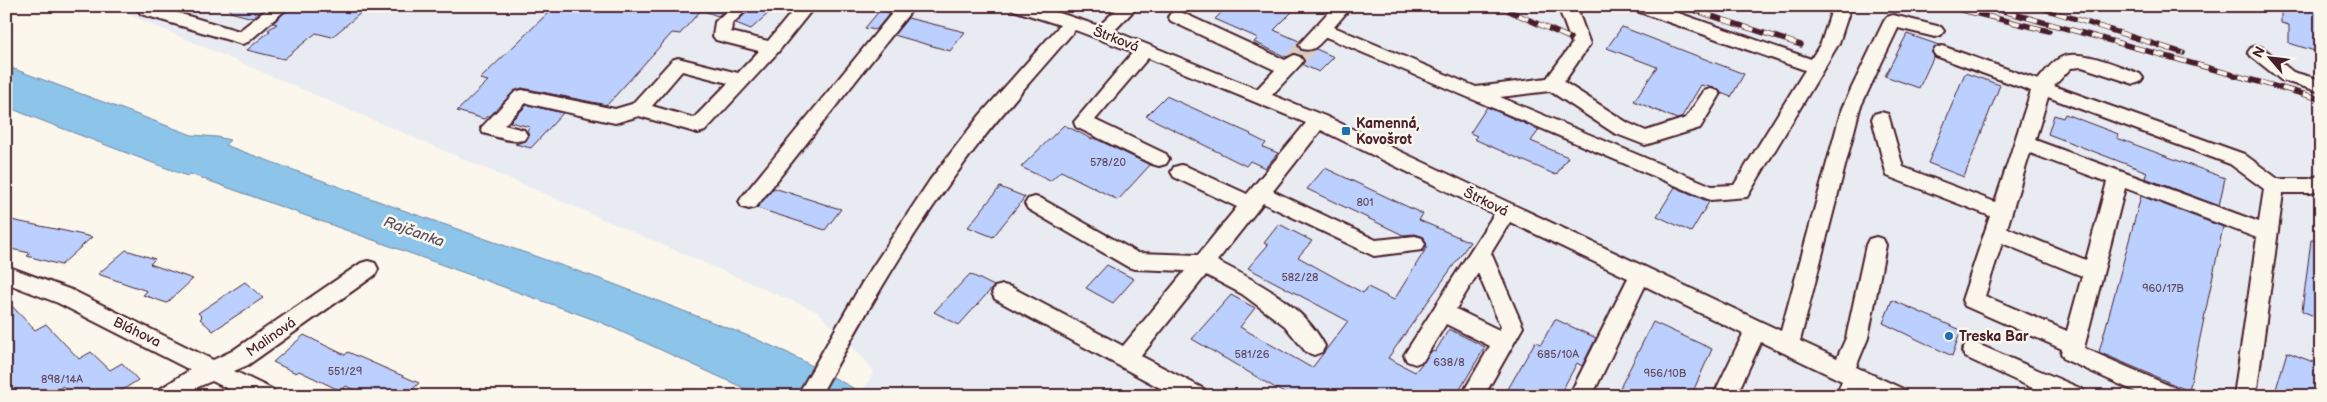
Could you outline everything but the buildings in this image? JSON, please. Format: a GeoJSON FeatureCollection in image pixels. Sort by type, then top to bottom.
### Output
{"type":"FeatureCollection","features":[{"type":"Feature","properties":{"kind":"street"},"geometry":{"type":"LineString","coordinates":[[144,6],[147,10],[242,38],[282,6]]}},
{"type":"Feature","properties":{"kind":"street"},"geometry":{"type":"LineString","coordinates":[[742,6],[724,22],[722,36],[772,48]]}},
{"type":"Feature","properties":{"kind":"street"},"geometry":{"type":"LineString","coordinates":[[517,135],[490,128],[522,96],[615,116],[639,109],[698,126],[772,48],[808,6]]}},
{"type":"Feature","properties":{"kind":"street"},"geometry":{"type":"LineString","coordinates":[[749,202],[907,6]]}},
{"type":"Feature","properties":{"kind":"street","name":"Štrková"},"geometry":{"type":"LineString","coordinates":[[1018,6],[1072,23],[1145,50],[1318,121],[1788,345],[1848,381],[1895,396]]}},
{"type":"Feature","properties":{"kind":"street"},"geometry":{"type":"LineString","coordinates":[[1102,34],[1130,6]]}},
{"type":"Feature","properties":{"kind":"street"},"geometry":{"type":"LineString","coordinates":[[1308,45],[1344,6]]}},
{"type":"Feature","properties":{"kind":"street"},"geometry":{"type":"LineString","coordinates":[[1553,84],[1581,44],[1570,14],[1575,6]]}},
{"type":"Feature","properties":{"kind":"street"},"geometry":{"type":"LineString","coordinates":[[1640,6],[1816,67]]}},
{"type":"Feature","properties":{"kind":"street"},"geometry":{"type":"LineString","coordinates":[[1323,29],[1710,193],[1740,192],[1830,43],[1842,6]]}},
{"type":"Feature","properties":{"kind":"street"},"geometry":{"type":"LineString","coordinates":[[1177,17],[1290,64],[1260,97]]}},
{"type":"Feature","properties":{"kind":"street"},"geometry":{"type":"LineString","coordinates":[[1788,345],[1851,108],[1893,21],[1934,31]]}},
{"type":"Feature","properties":{"kind":"street"},"geometry":{"type":"LineString","coordinates":[[808,396],[869,287],[944,178],[986,121],[1072,23]]}},
{"type":"Feature","properties":{"kind":"street"},"geometry":{"type":"LineString","coordinates":[[1145,50],[1083,122],[1159,159]]}},
{"type":"Feature","properties":{"kind":"street"},"geometry":{"type":"LineString","coordinates":[[1942,52],[2238,159],[2274,186],[2311,186],[2321,182]]}},
{"type":"Feature","properties":{"kind":"street"},"geometry":{"type":"LineString","coordinates":[[2257,52],[2286,76],[2321,86]]}},
{"type":"Feature","properties":{"kind":"street"},"geometry":{"type":"LineString","coordinates":[[2074,344],[1973,300],[2042,87],[2066,62],[2083,61],[2134,78]]}},
{"type":"Feature","properties":{"kind":"street"},"geometry":{"type":"LineString","coordinates":[[639,109],[678,64],[742,80]]}},
{"type":"Feature","properties":{"kind":"street"},"geometry":{"type":"LineString","coordinates":[[1474,93],[1553,84],[1621,128],[1645,138],[1693,123],[1711,95]]}},
{"type":"Feature","properties":{"kind":"street"},"geometry":{"type":"LineString","coordinates":[[1881,119],[1894,171],[2093,272]]}},
{"type":"Feature","properties":{"kind":"street"},"geometry":{"type":"LineString","coordinates":[[1126,358],[1318,121]]}},
{"type":"Feature","properties":{"kind":"street"},"geometry":{"type":"LineString","coordinates":[[2024,143],[2268,234]]}},
{"type":"Feature","properties":{"kind":"street"},"geometry":{"type":"LineString","coordinates":[[1181,172],[1255,198],[1374,248],[1414,244]]}},
{"type":"Feature","properties":{"kind":"street"},"geometry":{"type":"LineString","coordinates":[[2118,178],[2072,354],[2169,396]]}},
{"type":"Feature","properties":{"kind":"street"},"geometry":{"type":"LineString","coordinates":[[2245,396],[2274,186]]}},
{"type":"Feature","properties":{"kind":"street"},"geometry":{"type":"LineString","coordinates":[[1035,204],[1134,261],[1202,263],[1250,288],[1293,320],[1314,346]]}},
{"type":"Feature","properties":{"kind":"street"},"geometry":{"type":"LineString","coordinates":[[1415,355],[1506,212]]}},
{"type":"Feature","properties":{"kind":"street"},"geometry":{"type":"LineString","coordinates":[[1848,381],[1876,245]]}},
{"type":"Feature","properties":{"kind":"street"},"geometry":{"type":"LineString","coordinates":[[1472,396],[1512,327],[1480,252]]}},
{"type":"Feature","properties":{"kind":"street","name":"Malinová"},"geometry":{"type":"LineString","coordinates":[[168,396],[190,380],[240,358],[368,268]]}},
{"type":"Feature","properties":{"kind":"street","name":"Bláhova"},"geometry":{"type":"LineString","coordinates":[[6,274],[66,297],[264,396]]}},
{"type":"Feature","properties":{"kind":"street"},"geometry":{"type":"LineString","coordinates":[[1580,396],[1640,275]]}},
{"type":"Feature","properties":{"kind":"street"},"geometry":{"type":"LineString","coordinates":[[1003,293],[1196,396]]}},
{"type":"Feature","properties":{"kind":"street"},"geometry":{"type":"LineString","coordinates":[[1443,312],[1503,342]]}},
{"type":"Feature","properties":{"kind":"street"},"geometry":{"type":"LineString","coordinates":[[1724,396],[1756,330]]}},
{"type":"Feature","properties":{"kind":"street"},"geometry":{"type":"LineString","coordinates":[[1973,351],[2074,396]]}},
{"type":"Feature","properties":{"kind":"shaded area"},"geometry":{"type":"Polygon","coordinates":[[[109,6],[2321,6],[2321,396],[860,396],[874,371],[818,312],[109,6]]]}},
{"type":"Feature","properties":{"kind":"water","name":"Rajčanka"},"geometry":{"type":"Polygon","coordinates":[[[6,66],[192,135],[230,140],[225,145],[606,281],[788,353],[868,396],[761,396],[598,321],[190,174],[187,176],[22,113],[6,106],[6,66]]]}},
{"type":"Feature","properties":{"kind":"tunnel"},"geometry":{"type":"LineString","coordinates":[[1294,61],[1308,45]]}},
{"type":"Feature","properties":{"kind":"railway"},"geometry":{"type":"LineString","coordinates":[[1498,6],[1570,38]]}},
{"type":"Feature","properties":{"kind":"railway"},"geometry":{"type":"LineString","coordinates":[[1681,6],[1801,45]]}},
{"type":"Feature","properties":{"kind":"railway"},"geometry":{"type":"LineString","coordinates":[[1945,6],[2049,31]]}},
{"type":"Feature","properties":{"kind":"railway"},"geometry":{"type":"LineString","coordinates":[[1985,6],[2321,99]]}},
{"type":"Feature","properties":{"kind":"railway"},"geometry":{"type":"LineString","coordinates":[[2035,6],[2183,53]]}},
{"type":"Feature","properties":{"kind":"place","name":"Kamenná, Kovošrot"},"geometry":{"type":"Point","coordinates":[1346,131]}},
{"type":"Feature","properties":{"kind":"place","name":"Treska Bar"},"geometry":{"type":"Point","coordinates":[1949,336]}}]}
